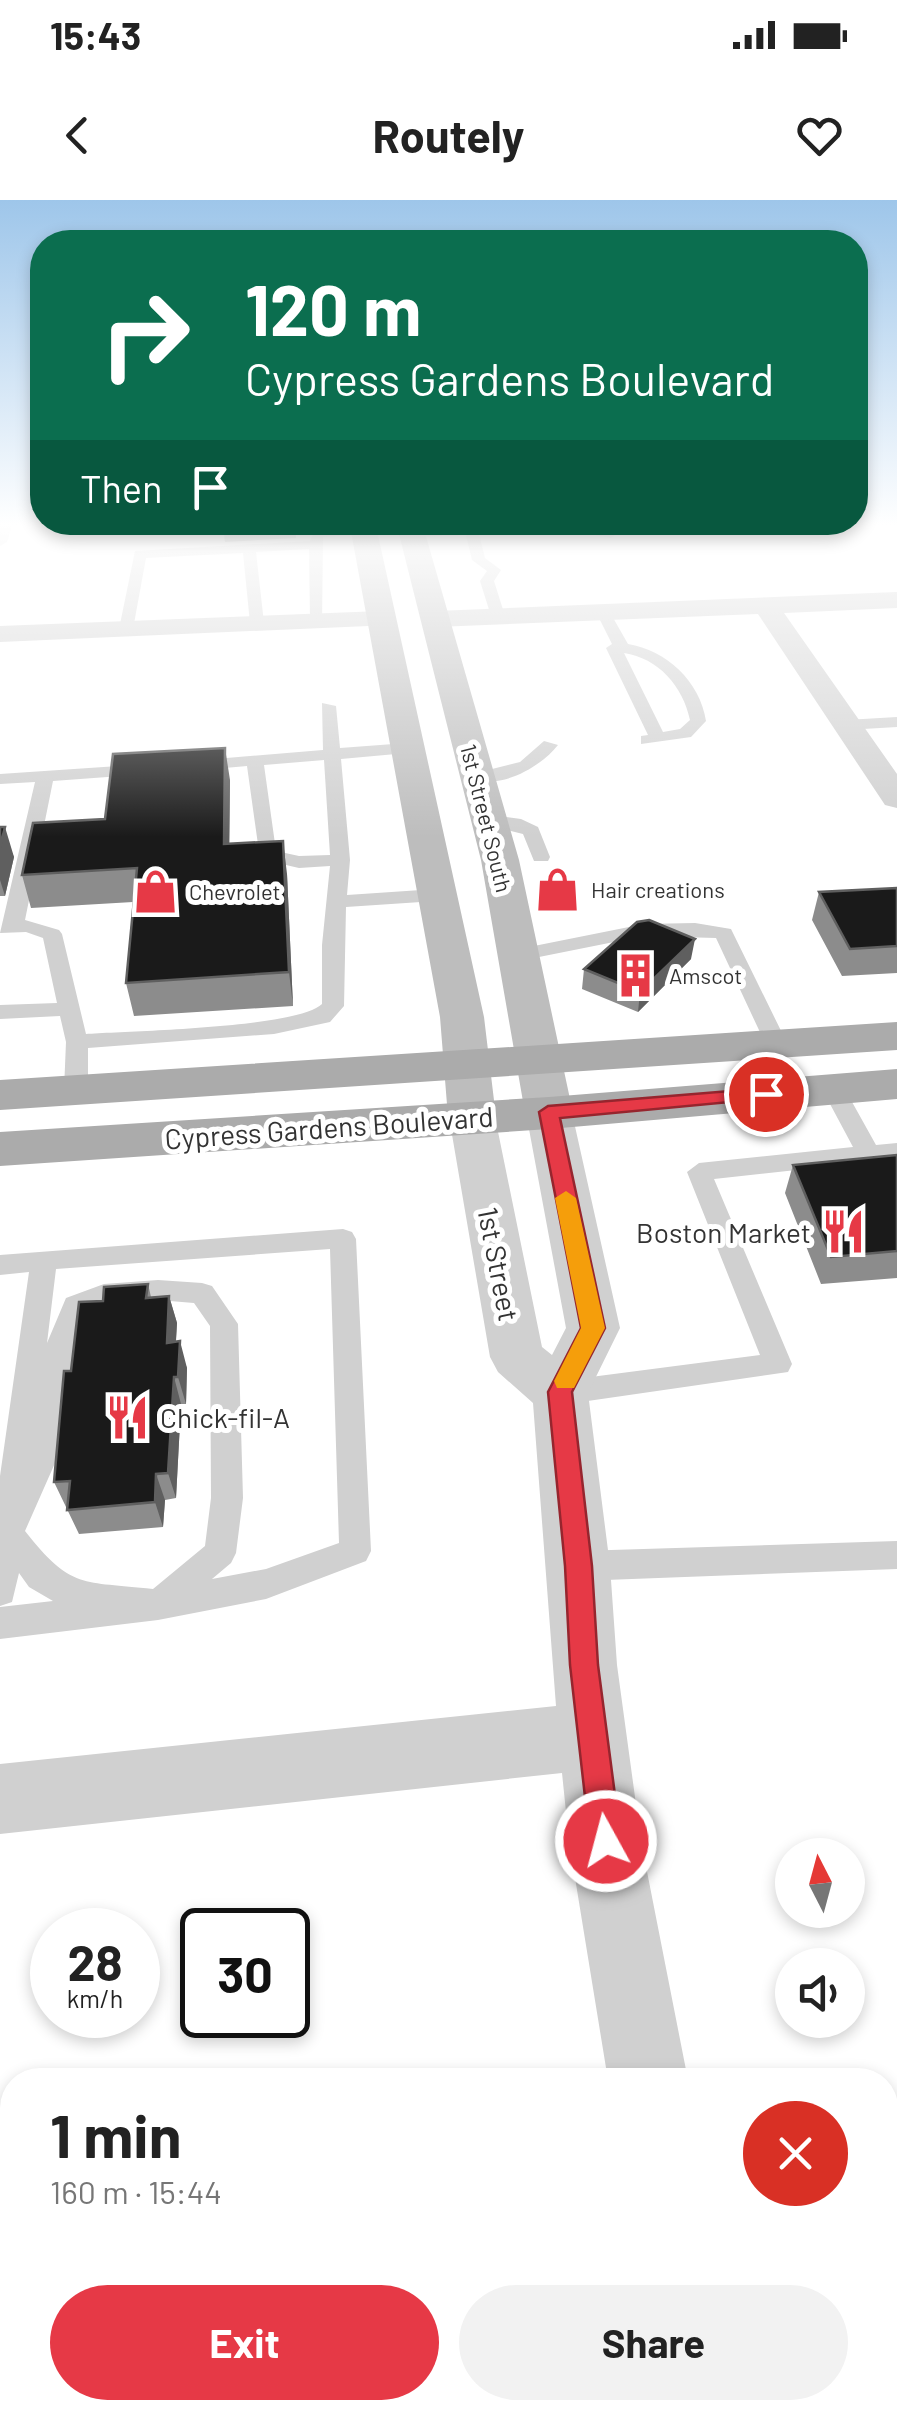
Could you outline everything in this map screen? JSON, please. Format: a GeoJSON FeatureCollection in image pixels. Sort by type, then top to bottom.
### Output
{"type":"FeatureCollection","features":[{"type":"Feature","properties":{"kind":"main road"},"geometry":{"type":"LineString","coordinates":[[383,630],[462,1018],[472,1116]]}},
{"type":"Feature","properties":{"kind":"main road","name":"1st Street South"},"geometry":{"type":"LineString","coordinates":[[439,630],[490,820],[548,1112]]}},
{"type":"Feature","properties":{"kind":"main road","name":"Cypress Gardens Boulevard"},"geometry":{"type":"LineString","coordinates":[[0,1094],[897,1036]]}},
{"type":"Feature","properties":{"kind":"main road","name":"Cypress Gardens Boulevard"},"geometry":{"type":"LineString","coordinates":[[0,1149],[897,1084]]}},
{"type":"Feature","properties":{"kind":"street"},"geometry":{"type":"LineString","coordinates":[[0,634],[113,630]]}},
{"type":"Feature","properties":{"kind":"street"},"geometry":{"type":"LineString","coordinates":[[782,630],[897,798]]}},
{"type":"Feature","properties":{"kind":"street"},"geometry":{"type":"LineString","coordinates":[[548,1112],[593,1328],[560,1392],[606,1841],[646,2068]]}},
{"type":"Feature","properties":{"kind":"street","name":"1st Street"},"geometry":{"type":"LineString","coordinates":[[472,1116],[516,1357],[560,1392]]}},
{"type":"Feature","properties":{"kind":"street"},"geometry":{"type":"LineString","coordinates":[[0,1799],[593,1736]]}},
{"type":"Feature","properties":{"kind":"lane"},"geometry":{"type":"LineString","coordinates":[[614,630],[665,737]]}},
{"type":"Feature","properties":{"kind":"lane"},"geometry":{"type":"LineString","coordinates":[[626,649],[659,684]]}},
{"type":"Feature","properties":{"kind":"lane"},"geometry":{"type":"LineString","coordinates":[[626,649],[670,665],[697,714],[698,721],[665,737]]}},
{"type":"Feature","properties":{"kind":"lane"},"geometry":{"type":"LineString","coordinates":[[77,1042],[274,1027],[322,1017],[333,1006],[334,902],[340,860],[328,706]]}},
{"type":"Feature","properties":{"kind":"lane"},"geometry":{"type":"LineString","coordinates":[[665,737],[677,717]]}},
{"type":"Feature","properties":{"kind":"lane"},"geometry":{"type":"LineString","coordinates":[[846,725],[897,722]]}},
{"type":"Feature","properties":{"kind":"lane"},"geometry":{"type":"LineString","coordinates":[[477,775],[521,770],[537,761],[550,745]]}},
{"type":"Feature","properties":{"kind":"lane"},"geometry":{"type":"LineString","coordinates":[[179,767],[407,748]]}},
{"type":"Feature","properties":{"kind":"lane"},"geometry":{"type":"LineString","coordinates":[[255,762],[266,855],[298,862],[340,860]]}},
{"type":"Feature","properties":{"kind":"lane"},"geometry":{"type":"LineString","coordinates":[[0,780],[160,768]]}},
{"type":"Feature","properties":{"kind":"lane"},"geometry":{"type":"LineString","coordinates":[[45,776],[6,927],[27,926],[52,934],[77,1042],[76,1090]]}},
{"type":"Feature","properties":{"kind":"lane"},"geometry":{"type":"LineString","coordinates":[[490,820],[515,823],[530,830],[541,858]]}},
{"type":"Feature","properties":{"kind":"lane"},"geometry":{"type":"LineString","coordinates":[[334,902],[436,895]]}},
{"type":"Feature","properties":{"kind":"lane"},"geometry":{"type":"LineString","coordinates":[[519,955],[622,930],[684,926],[724,933],[776,1044]]}},
{"type":"Feature","properties":{"kind":"lane"},"geometry":{"type":"LineString","coordinates":[[0,1012],[67,1009]]}},
{"type":"Feature","properties":{"kind":"lane"},"geometry":{"type":"LineString","coordinates":[[834,1089],[868,1153]]}},
{"type":"Feature","properties":{"kind":"lane"},"geometry":{"type":"LineString","coordinates":[[560,1392],[778,1364],[699,1172],[897,1151]]}},
{"type":"Feature","properties":{"kind":"lane"},"geometry":{"type":"LineString","coordinates":[[0,1265],[343,1238],[356,1551],[266,1584],[158,1605],[0,1623]]}},
{"type":"Feature","properties":{"kind":"lane"},"geometry":{"type":"LineString","coordinates":[[0,1591],[44,1260]]}},
{"type":"Feature","properties":{"kind":"lane"},"geometry":{"type":"LineString","coordinates":[[158,1290],[202,1293],[224,1324],[227,1498],[220,1553],[158,1605],[70,1594],[41,1577],[8,1534],[44,1454],[60,1346],[76,1305],[104,1294],[158,1290]]}},
{"type":"Feature","properties":{"kind":"lane"},"geometry":{"type":"LineString","coordinates":[[578,1566],[897,1555]]}},
{"type":"Feature","properties":{"kind":"building"},"geometry":{"type":"Polygon","coordinates":[[[225,748],[224,844],[283,841],[289,972],[126,983],[137,868],[22,875],[33,823],[105,819],[113,754],[225,748]]]}},
{"type":"Feature","properties":{"kind":"building"},"geometry":{"type":"Polygon","coordinates":[[[897,888],[897,946],[850,949],[819,892],[897,888]]]}},
{"type":"Feature","properties":{"kind":"building"},"geometry":{"type":"Polygon","coordinates":[[[649,920],[695,939],[640,992],[584,969],[637,922],[649,920]]]}},
{"type":"Feature","properties":{"kind":"building"},"geometry":{"type":"Polygon","coordinates":[[[897,1155],[897,1251],[831,1257],[793,1165],[897,1155]]]}},
{"type":"Feature","properties":{"kind":"building","name":"Chick-fil-A"},"geometry":{"type":"Polygon","coordinates":[[[148,1284],[146,1298],[169,1296],[167,1343],[180,1341],[168,1473],[156,1474],[155,1502],[67,1510],[70,1481],[54,1482],[64,1371],[71,1371],[79,1302],[103,1301],[104,1287],[148,1284]]]}},
{"type":"Feature","properties":{"kind":"slow traffic"},"geometry":{"type":"LineString","coordinates":[[566,1198],[593,1328],[566,1381]]}},
{"type":"Feature","properties":{"kind":"place","name":"Hair creations"},"geometry":{"type":"Point","coordinates":[558,889]}},
{"type":"Feature","properties":{"kind":"place","name":"Chevrolet"},"geometry":{"type":"Point","coordinates":[156,891]}},
{"type":"Feature","properties":{"kind":"place","name":"Amscot"},"geometry":{"type":"Point","coordinates":[636,975]}},
{"type":"Feature","properties":{"kind":"place","name":"Boston Market"},"geometry":{"type":"Point","coordinates":[844,1232]}},
{"type":"Feature","properties":{"kind":"place","name":"Chick-fil-A"},"geometry":{"type":"Point","coordinates":[127,1417]}},
{"type":"Feature","properties":{"kind":"route"},"geometry":{"type":"LineString","coordinates":[[606,1841],[584,1665],[560,1392],[593,1328],[548,1112],[766,1094]]}}]}
